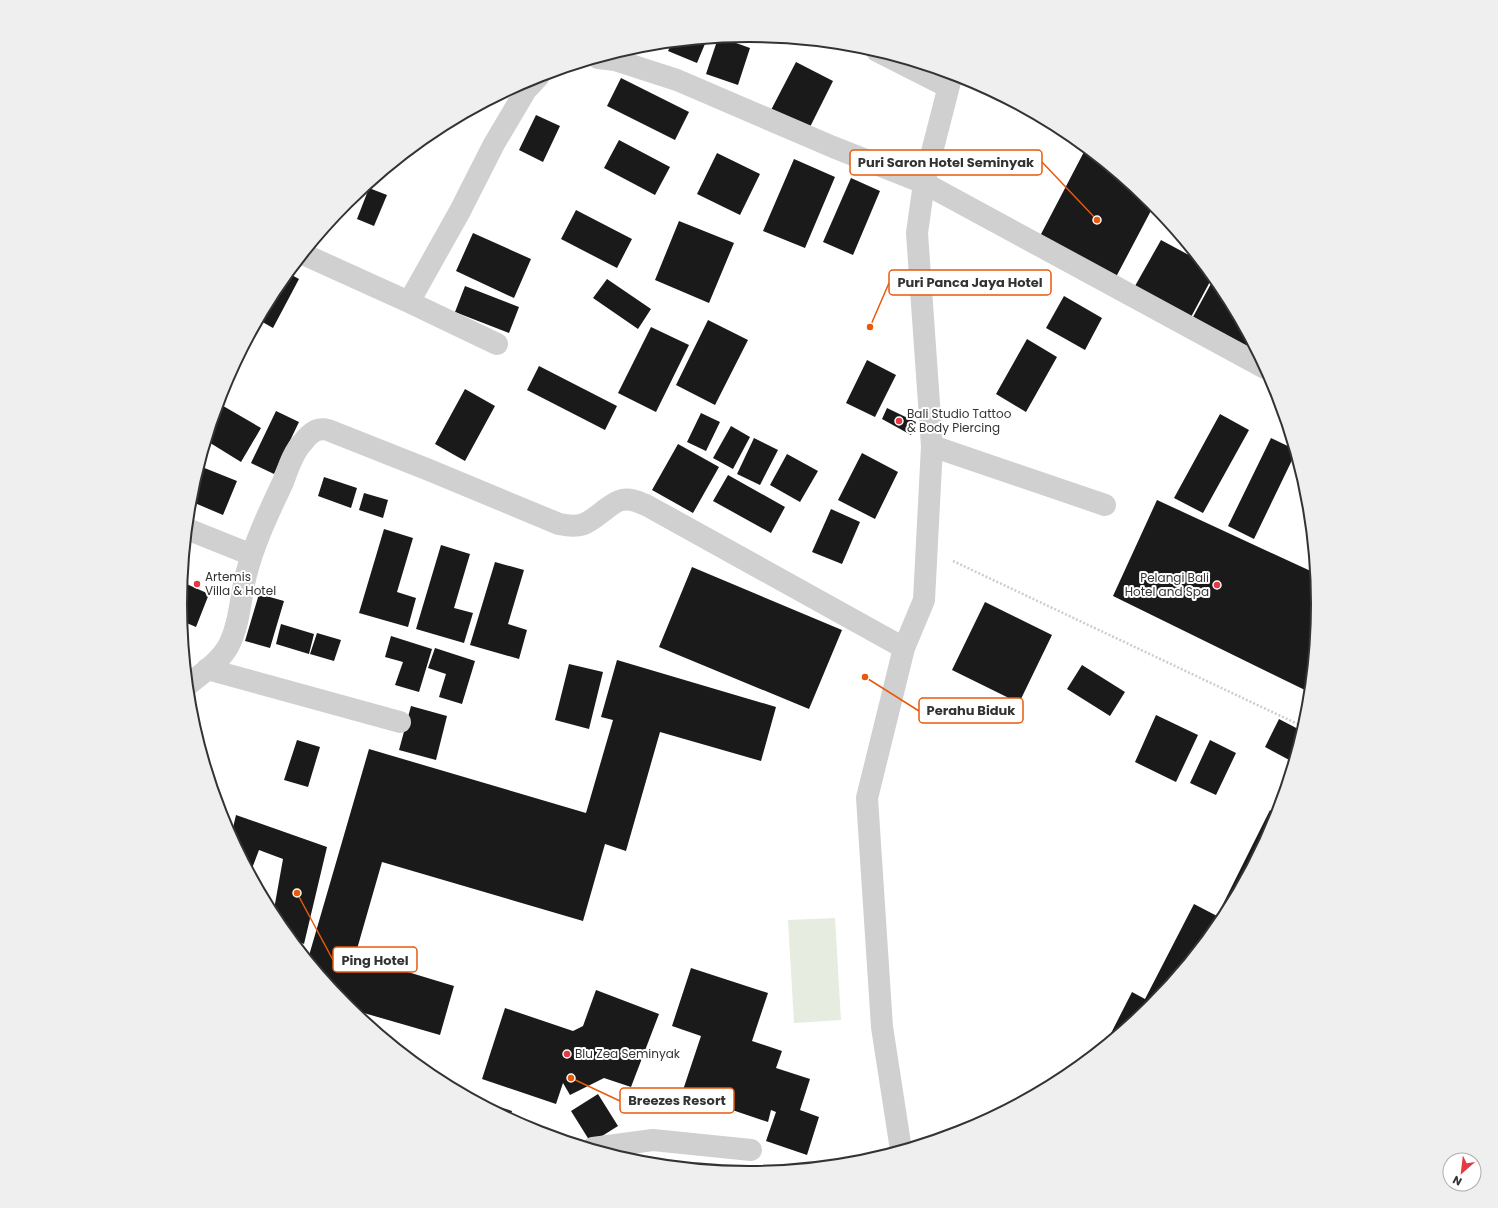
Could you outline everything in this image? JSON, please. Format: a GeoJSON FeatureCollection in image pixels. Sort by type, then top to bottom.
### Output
{"type":"FeatureCollection","features":[{"type":"Feature","properties":{"kind":"street"},"geometry":{"type":"LineString","coordinates":[[611,59],[677,80],[833,147],[924,183],[1257,364]]}},
{"type":"Feature","properties":{"kind":"street"},"geometry":{"type":"LineString","coordinates":[[900,1145],[882,1027],[867,798],[904,648],[924,600],[932,446],[917,233],[924,183],[950,80],[929,72]]}},
{"type":"Feature","properties":{"kind":"street"},"geometry":{"type":"LineString","coordinates":[[409,302],[460,211],[494,144],[528,88]]}},
{"type":"Feature","properties":{"kind":"street"},"geometry":{"type":"LineString","coordinates":[[308,256],[497,344]]}},
{"type":"Feature","properties":{"kind":"street"},"geometry":{"type":"LineString","coordinates":[[193,681],[218,661],[228,647],[235,632],[245,576],[252,555],[297,448],[314,431],[321,428],[429,470],[559,524],[573,527],[582,526],[612,504],[622,500],[630,500],[646,505],[904,648]]}},
{"type":"Feature","properties":{"kind":"street"},"geometry":{"type":"LineString","coordinates":[[932,446],[1105,505]]}},
{"type":"Feature","properties":{"kind":"street"},"geometry":{"type":"LineString","coordinates":[[192,531],[252,555]]}},
{"type":"Feature","properties":{"kind":"street"},"geometry":{"type":"LineString","coordinates":[[207,669],[400,722]]}},
{"type":"Feature","properties":{"kind":"street"},"geometry":{"type":"LineString","coordinates":[[603,1147],[653,1140],[751,1150]]}},
{"type":"Feature","properties":{"kind":"path"},"geometry":{"type":"LineString","coordinates":[[927,548],[1298,724]]}},
{"type":"Feature","properties":{"kind":"shaded area"},"geometry":{"type":"Polygon","coordinates":[[[835,918],[841,1020],[794,1023],[788,920],[835,918]]]}},
{"type":"Feature","properties":{"kind":"building"},"geometry":{"type":"Polygon","coordinates":[[[734,42],[750,48],[738,85],[706,74],[716,43],[734,42]]]}},
{"type":"Feature","properties":{"kind":"building"},"geometry":{"type":"Polygon","coordinates":[[[705,44],[697,63],[668,51],[669,48],[705,44]]]}},
{"type":"Feature","properties":{"kind":"building"},"geometry":{"type":"Polygon","coordinates":[[[796,62],[833,81],[809,129],[771,110],[796,62]]]}},
{"type":"Feature","properties":{"kind":"building"},"geometry":{"type":"Polygon","coordinates":[[[621,78],[689,112],[675,140],[607,106],[621,78]]]}},
{"type":"Feature","properties":{"kind":"building"},"geometry":{"type":"Polygon","coordinates":[[[536,115],[560,126],[543,162],[519,150],[536,115]]]}},
{"type":"Feature","properties":{"kind":"building"},"geometry":{"type":"Polygon","coordinates":[[[619,140],[670,167],[655,195],[604,168],[619,140]]]}},
{"type":"Feature","properties":{"kind":"building"},"geometry":{"type":"Polygon","coordinates":[[[717,153],[760,174],[740,215],[697,194],[717,153]]]}},
{"type":"Feature","properties":{"kind":"building"},"geometry":{"type":"Polygon","coordinates":[[[1084,153],[1120,181],[1151,212],[1116,277],[1040,236],[1084,153]]]}},
{"type":"Feature","properties":{"kind":"building"},"geometry":{"type":"Polygon","coordinates":[[[794,159],[835,177],[805,248],[763,231],[794,159]]]}},
{"type":"Feature","properties":{"kind":"building"},"geometry":{"type":"Polygon","coordinates":[[[851,178],[880,191],[853,255],[823,242],[851,178]]]}},
{"type":"Feature","properties":{"kind":"building"},"geometry":{"type":"Polygon","coordinates":[[[370,189],[387,195],[374,226],[357,219],[368,191],[370,189]]]}},
{"type":"Feature","properties":{"kind":"building"},"geometry":{"type":"Polygon","coordinates":[[[576,210],[632,239],[617,268],[561,239],[576,210]]]}},
{"type":"Feature","properties":{"kind":"building"},"geometry":{"type":"Polygon","coordinates":[[[679,221],[734,243],[709,303],[655,280],[679,221]]]}},
{"type":"Feature","properties":{"kind":"building"},"geometry":{"type":"Polygon","coordinates":[[[473,233],[531,259],[514,298],[456,271],[473,233]]]}},
{"type":"Feature","properties":{"kind":"building"},"geometry":{"type":"Polygon","coordinates":[[[1161,240],[1190,256],[1209,283],[1191,317],[1135,286],[1161,240]]]}},
{"type":"Feature","properties":{"kind":"building"},"geometry":{"type":"Polygon","coordinates":[[[293,276],[299,279],[273,328],[263,322],[293,276]]]}},
{"type":"Feature","properties":{"kind":"building"},"geometry":{"type":"Polygon","coordinates":[[[607,279],[651,309],[638,329],[593,298],[607,279]]]}},
{"type":"Feature","properties":{"kind":"building"},"geometry":{"type":"Polygon","coordinates":[[[1211,284],[1236,323],[1249,347],[1193,317],[1211,284]]]}},
{"type":"Feature","properties":{"kind":"building"},"geometry":{"type":"Polygon","coordinates":[[[465,286],[519,307],[509,333],[455,312],[465,286]]]}},
{"type":"Feature","properties":{"kind":"building"},"geometry":{"type":"Polygon","coordinates":[[[1064,296],[1102,318],[1085,350],[1046,328],[1064,296]]]}},
{"type":"Feature","properties":{"kind":"building"},"geometry":{"type":"Polygon","coordinates":[[[708,320],[748,340],[715,405],[676,385],[708,320]]]}},
{"type":"Feature","properties":{"kind":"building"},"geometry":{"type":"Polygon","coordinates":[[[651,327],[689,345],[656,412],[618,393],[651,327]]]}},
{"type":"Feature","properties":{"kind":"building"},"geometry":{"type":"Polygon","coordinates":[[[1027,339],[1057,357],[1026,412],[996,394],[1027,339]]]}},
{"type":"Feature","properties":{"kind":"building"},"geometry":{"type":"Polygon","coordinates":[[[867,360],[896,375],[875,417],[846,403],[867,360]]]}},
{"type":"Feature","properties":{"kind":"building"},"geometry":{"type":"Polygon","coordinates":[[[539,366],[617,406],[605,430],[527,390],[539,366]]]}},
{"type":"Feature","properties":{"kind":"building"},"geometry":{"type":"Polygon","coordinates":[[[465,389],[495,406],[465,461],[435,444],[465,389]]]}},
{"type":"Feature","properties":{"kind":"building"},"geometry":{"type":"Polygon","coordinates":[[[223,406],[261,428],[241,462],[211,443],[223,406]]]}},
{"type":"Feature","properties":{"kind":"building","name":"Bali Studio Tattoo & Body Piercing"},"geometry":{"type":"Polygon","coordinates":[[[887,408],[916,422],[911,435],[882,419],[887,408]]]}},
{"type":"Feature","properties":{"kind":"building"},"geometry":{"type":"Polygon","coordinates":[[[276,411],[299,422],[274,474],[251,463],[276,411]]]}},
{"type":"Feature","properties":{"kind":"building"},"geometry":{"type":"Polygon","coordinates":[[[701,413],[720,422],[706,451],[687,442],[701,413]]]}},
{"type":"Feature","properties":{"kind":"building"},"geometry":{"type":"Polygon","coordinates":[[[1220,414],[1249,430],[1203,513],[1174,498],[1220,414]]]}},
{"type":"Feature","properties":{"kind":"building"},"geometry":{"type":"Polygon","coordinates":[[[731,426],[750,437],[733,469],[713,458],[731,426]]]}},
{"type":"Feature","properties":{"kind":"building"},"geometry":{"type":"Polygon","coordinates":[[[754,438],[778,450],[760,485],[737,474],[754,438]]]}},
{"type":"Feature","properties":{"kind":"building"},"geometry":{"type":"Polygon","coordinates":[[[1271,438],[1288,446],[1292,460],[1254,539],[1228,526],[1271,438]]]}},
{"type":"Feature","properties":{"kind":"building"},"geometry":{"type":"Polygon","coordinates":[[[678,444],[719,467],[693,513],[652,490],[678,444]]]}},
{"type":"Feature","properties":{"kind":"building"},"geometry":{"type":"Polygon","coordinates":[[[862,453],[898,472],[875,519],[838,500],[862,453]]]}},
{"type":"Feature","properties":{"kind":"building"},"geometry":{"type":"Polygon","coordinates":[[[787,454],[818,471],[800,502],[770,485],[787,454]]]}},
{"type":"Feature","properties":{"kind":"building"},"geometry":{"type":"Polygon","coordinates":[[[204,468],[237,481],[223,515],[196,504],[204,468]]]}},
{"type":"Feature","properties":{"kind":"building"},"geometry":{"type":"Polygon","coordinates":[[[728,475],[785,507],[771,533],[713,501],[728,475]]]}},
{"type":"Feature","properties":{"kind":"building"},"geometry":{"type":"Polygon","coordinates":[[[324,477],[357,488],[351,508],[318,496],[324,477]]]}},
{"type":"Feature","properties":{"kind":"building"},"geometry":{"type":"Polygon","coordinates":[[[364,493],[388,500],[383,518],[359,510],[364,493]]]}},
{"type":"Feature","properties":{"kind":"building","name":"Pelangi Bali Hotel and Spa"},"geometry":{"type":"Polygon","coordinates":[[[1157,500],[1310,571],[1310,641],[1304,690],[1113,596],[1157,500]]]}},
{"type":"Feature","properties":{"kind":"building"},"geometry":{"type":"Polygon","coordinates":[[[831,509],[860,522],[842,564],[812,552],[831,509]]]}},
{"type":"Feature","properties":{"kind":"building"},"geometry":{"type":"Polygon","coordinates":[[[384,529],[413,538],[397,592],[416,598],[408,627],[359,613],[384,529]]]}},
{"type":"Feature","properties":{"kind":"building"},"geometry":{"type":"Polygon","coordinates":[[[441,545],[470,554],[454,608],[473,613],[464,643],[416,629],[441,545]]]}},
{"type":"Feature","properties":{"kind":"building"},"geometry":{"type":"Polygon","coordinates":[[[495,562],[524,570],[508,624],[527,630],[519,659],[470,645],[495,562]]]}},
{"type":"Feature","properties":{"kind":"building"},"geometry":{"type":"Polygon","coordinates":[[[692,567],[842,630],[809,709],[659,647],[692,567]]]}},
{"type":"Feature","properties":{"kind":"building"},"geometry":{"type":"Polygon","coordinates":[[[188,584],[209,594],[196,627],[188,623],[188,584]]]}},
{"type":"Feature","properties":{"kind":"building"},"geometry":{"type":"Polygon","coordinates":[[[259,594],[284,601],[270,648],[245,641],[259,594]]]}},
{"type":"Feature","properties":{"kind":"building"},"geometry":{"type":"Polygon","coordinates":[[[985,602],[1052,635],[1019,703],[952,670],[985,602]]]}},
{"type":"Feature","properties":{"kind":"building"},"geometry":{"type":"Polygon","coordinates":[[[281,624],[314,634],[309,654],[276,644],[281,624]]]}},
{"type":"Feature","properties":{"kind":"building"},"geometry":{"type":"Polygon","coordinates":[[[317,633],[341,640],[334,661],[310,654],[317,633]]]}},
{"type":"Feature","properties":{"kind":"building"},"geometry":{"type":"Polygon","coordinates":[[[391,636],[432,649],[419,692],[395,685],[403,662],[385,657],[391,636]]]}},
{"type":"Feature","properties":{"kind":"building"},"geometry":{"type":"Polygon","coordinates":[[[435,648],[475,661],[462,704],[439,697],[446,674],[428,668],[435,648]]]}},
{"type":"Feature","properties":{"kind":"building"},"geometry":{"type":"Polygon","coordinates":[[[617,660],[776,707],[761,761],[660,732],[626,851],[605,844],[583,921],[382,862],[355,956],[454,986],[440,1035],[364,1013],[326,975],[309,954],[369,749],[586,813],[613,720],[601,717],[617,660]]]}},
{"type":"Feature","properties":{"kind":"building"},"geometry":{"type":"Polygon","coordinates":[[[569,664],[603,672],[589,729],[555,720],[569,664]]]}},
{"type":"Feature","properties":{"kind":"building"},"geometry":{"type":"Polygon","coordinates":[[[1082,665],[1125,692],[1110,716],[1067,689],[1082,665]]]}},
{"type":"Feature","properties":{"kind":"building"},"geometry":{"type":"Polygon","coordinates":[[[411,706],[447,716],[436,760],[399,750],[411,706]]]}},
{"type":"Feature","properties":{"kind":"building"},"geometry":{"type":"Polygon","coordinates":[[[1156,715],[1198,735],[1176,782],[1135,762],[1156,715]]]}},
{"type":"Feature","properties":{"kind":"building"},"geometry":{"type":"Polygon","coordinates":[[[1279,719],[1297,728],[1289,760],[1265,747],[1279,719]]]}},
{"type":"Feature","properties":{"kind":"building"},"geometry":{"type":"Polygon","coordinates":[[[297,740],[320,747],[308,787],[284,780],[297,740]]]}},
{"type":"Feature","properties":{"kind":"building"},"geometry":{"type":"Polygon","coordinates":[[[1210,740],[1236,753],[1216,795],[1190,783],[1210,740]]]}},
{"type":"Feature","properties":{"kind":"building"},"geometry":{"type":"Polygon","coordinates":[[[1270,810],[1271,811],[1268,819],[1253,853],[1236,885],[1220,909],[1270,810]]]}},
{"type":"Feature","properties":{"kind":"building"},"geometry":{"type":"Polygon","coordinates":[[[236,815],[327,847],[304,944],[301,943],[275,905],[283,859],[259,850],[252,867],[233,826],[236,815]]]}},
{"type":"Feature","properties":{"kind":"building"},"geometry":{"type":"Polygon","coordinates":[[[1194,904],[1216,916],[1172,975],[1120,1027],[1110,1035],[1132,992],[1145,999],[1194,904]]]}},
{"type":"Feature","properties":{"kind":"building"},"geometry":{"type":"Polygon","coordinates":[[[691,968],[768,993],[752,1041],[782,1051],[776,1068],[810,1079],[800,1110],[819,1117],[807,1155],[766,1141],[776,1112],[771,1110],[768,1122],[682,1093],[701,1036],[672,1026],[691,968]]]}},
{"type":"Feature","properties":{"kind":"building","name":"Blu Zea Seminyak"},"geometry":{"type":"Polygon","coordinates":[[[596,990],[659,1014],[631,1087],[604,1078],[570,1095],[563,1083],[556,1104],[482,1079],[505,1008],[573,1031],[583,1026],[596,990]]]}},
{"type":"Feature","properties":{"kind":"building"},"geometry":{"type":"Polygon","coordinates":[[[598,1094],[618,1126],[591,1143],[571,1111],[598,1094]]]}},
{"type":"Feature","properties":{"kind":"building"},"geometry":{"type":"Polygon","coordinates":[[[496,1106],[512,1111],[511,1113],[496,1106]]]}},
{"type":"Feature","properties":{"kind":"place","name":"Puri Saron Hotel Seminyak"},"geometry":{"type":"Point","coordinates":[1097,220]}},
{"type":"Feature","properties":{"kind":"place","name":"Puri Panca Jaya Hotel"},"geometry":{"type":"Point","coordinates":[870,327]}},
{"type":"Feature","properties":{"kind":"place","name":"Bali Studio Tattoo & Body Piercing"},"geometry":{"type":"Point","coordinates":[899,421]}},
{"type":"Feature","properties":{"kind":"place","name":"Artemis Villa & Hotel"},"geometry":{"type":"Point","coordinates":[197,584]}},
{"type":"Feature","properties":{"kind":"place","name":"Pelangi Bali Hotel and Spa"},"geometry":{"type":"Point","coordinates":[1217,585]}},
{"type":"Feature","properties":{"kind":"place","name":"Perahu Biduk"},"geometry":{"type":"Point","coordinates":[865,677]}},
{"type":"Feature","properties":{"kind":"place","name":"Ping Hotel"},"geometry":{"type":"Point","coordinates":[297,893]}},
{"type":"Feature","properties":{"kind":"place","name":"Blu Zea Seminyak"},"geometry":{"type":"Point","coordinates":[567,1054]}},
{"type":"Feature","properties":{"kind":"place","name":"Breezes Resort"},"geometry":{"type":"Point","coordinates":[571,1078]}}]}
